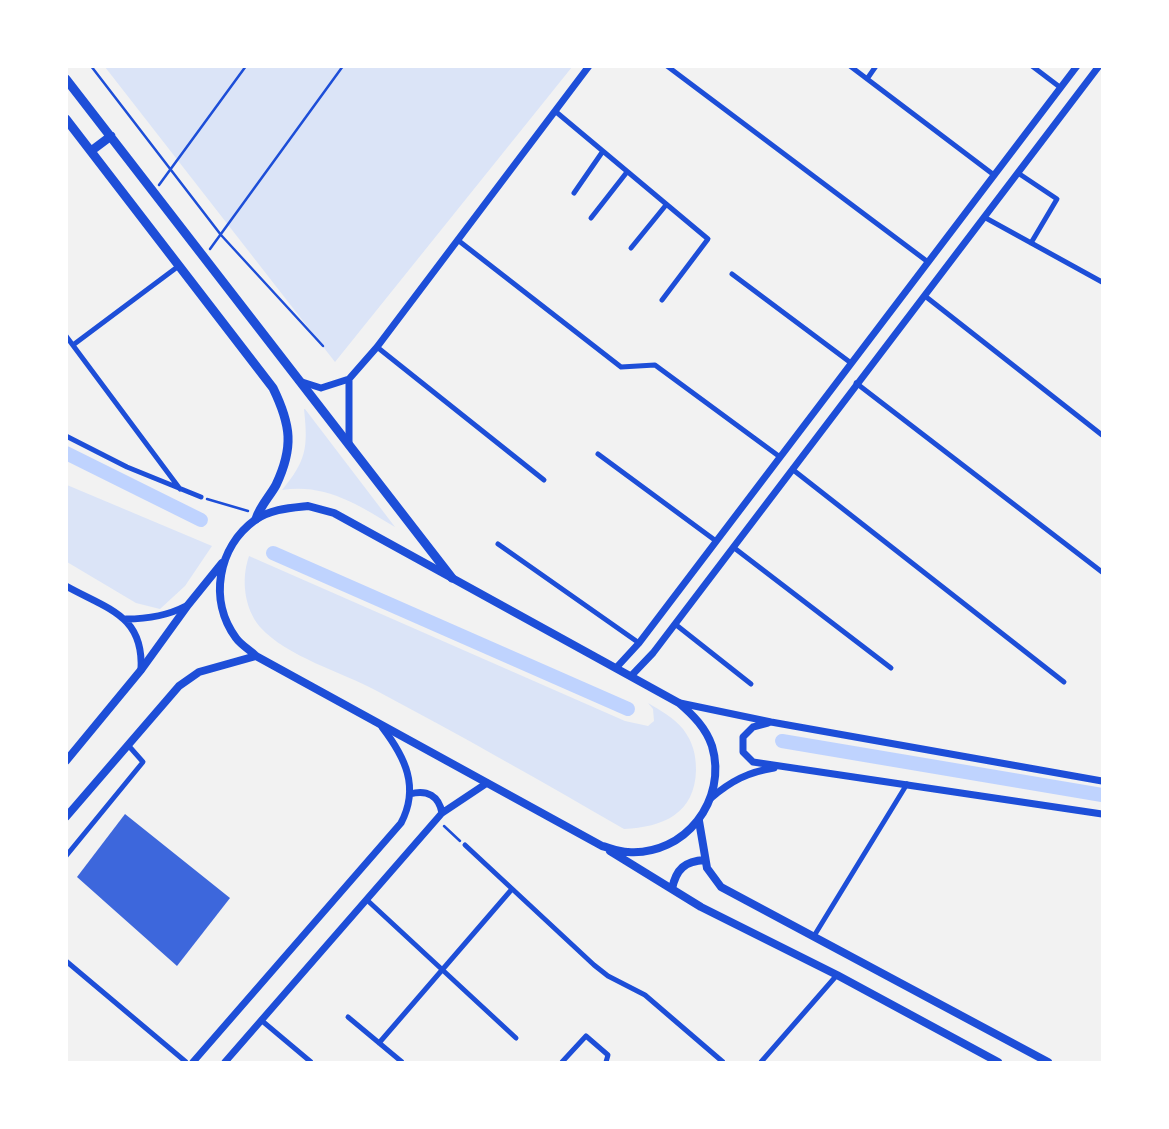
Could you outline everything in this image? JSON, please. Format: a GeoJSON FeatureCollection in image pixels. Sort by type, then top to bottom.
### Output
{"type":"FeatureCollection","features":[{"type":"Feature","properties":{"kind":"main road"},"geometry":{"type":"LineString","coordinates":[[66,79],[452,578]]}},
{"type":"Feature","properties":{"kind":"main road"},"geometry":{"type":"LineString","coordinates":[[66,119],[273,388],[289,431],[288,455],[275,486],[257,517],[237,538],[224,561],[141,670],[66,761]]}},
{"type":"Feature","properties":{"kind":"main road"},"geometry":{"type":"LineString","coordinates":[[92,150],[111,136]]}},
{"type":"Feature","properties":{"kind":"main road"},"geometry":{"type":"LineString","coordinates":[[257,517],[281,509],[308,506],[334,513],[679,703],[699,721],[712,745],[716,771],[711,798],[699,821],[679,839],[654,850],[628,852],[602,846]]}},
{"type":"Feature","properties":{"kind":"main road"},"geometry":{"type":"LineString","coordinates":[[224,561],[219,588],[224,614],[236,638],[256,656],[602,846],[701,907],[837,975],[998,1062]]}},
{"type":"Feature","properties":{"kind":"main road"},"geometry":{"type":"LineString","coordinates":[[66,817],[179,685],[199,672],[256,656]]}},
{"type":"Feature","properties":{"kind":"main road"},"geometry":{"type":"LineString","coordinates":[[699,821],[707,868],[721,887],[1048,1062]]}},
{"type":"Feature","properties":{"kind":"main road"},"geometry":{"type":"LineString","coordinates":[[672,889],[674,877],[682,867],[693,861],[705,860]]}},
{"type":"Feature","properties":{"kind":"street"},"geometry":{"type":"LineString","coordinates":[[299,381],[321,388],[349,379],[459,241],[589,66]]}},
{"type":"Feature","properties":{"kind":"street"},"geometry":{"type":"LineString","coordinates":[[667,66],[928,262]]}},
{"type":"Feature","properties":{"kind":"street"},"geometry":{"type":"LineString","coordinates":[[850,66],[994,175]]}},
{"type":"Feature","properties":{"kind":"street"},"geometry":{"type":"LineString","coordinates":[[867,79],[876,66]]}},
{"type":"Feature","properties":{"kind":"street"},"geometry":{"type":"LineString","coordinates":[[1032,66],[1061,88]]}},
{"type":"Feature","properties":{"kind":"street"},"geometry":{"type":"LineString","coordinates":[[616,668],[639,643],[1077,66]]}},
{"type":"Feature","properties":{"kind":"street"},"geometry":{"type":"LineString","coordinates":[[631,676],[653,653],[1099,66]]}},
{"type":"Feature","properties":{"kind":"street"},"geometry":{"type":"LineString","coordinates":[[555,111],[708,239],[662,300]]}},
{"type":"Feature","properties":{"kind":"street"},"geometry":{"type":"LineString","coordinates":[[573,193],[603,152]]}},
{"type":"Feature","properties":{"kind":"street"},"geometry":{"type":"LineString","coordinates":[[591,218],[627,172]]}},
{"type":"Feature","properties":{"kind":"street"},"geometry":{"type":"LineString","coordinates":[[1018,173],[1057,199],[1031,243]]}},
{"type":"Feature","properties":{"kind":"street"},"geometry":{"type":"LineString","coordinates":[[631,248],[666,205]]}},
{"type":"Feature","properties":{"kind":"street"},"geometry":{"type":"LineString","coordinates":[[984,217],[1102,282]]}},
{"type":"Feature","properties":{"kind":"street"},"geometry":{"type":"LineString","coordinates":[[950,233],[964,244]]}},
{"type":"Feature","properties":{"kind":"street"},"geometry":{"type":"LineString","coordinates":[[459,241],[621,367],[655,365],[780,457]]}},
{"type":"Feature","properties":{"kind":"street"},"geometry":{"type":"LineString","coordinates":[[74,345],[180,265]]}},
{"type":"Feature","properties":{"kind":"street"},"geometry":{"type":"LineString","coordinates":[[732,274],[851,363]]}},
{"type":"Feature","properties":{"kind":"street"},"geometry":{"type":"LineString","coordinates":[[925,296],[1102,435]]}},
{"type":"Feature","properties":{"kind":"street"},"geometry":{"type":"LineString","coordinates":[[66,336],[180,489]]}},
{"type":"Feature","properties":{"kind":"street"},"geometry":{"type":"LineString","coordinates":[[377,347],[544,480]]}},
{"type":"Feature","properties":{"kind":"street"},"geometry":{"type":"LineString","coordinates":[[349,379],[349,447]]}},
{"type":"Feature","properties":{"kind":"street"},"geometry":{"type":"LineString","coordinates":[[856,383],[1102,572]]}},
{"type":"Feature","properties":{"kind":"street"},"geometry":{"type":"LineString","coordinates":[[66,436],[127,467],[201,497]]}},
{"type":"Feature","properties":{"kind":"street"},"geometry":{"type":"LineString","coordinates":[[598,454],[716,541]]}},
{"type":"Feature","properties":{"kind":"street"},"geometry":{"type":"LineString","coordinates":[[792,469],[1064,682]]}},
{"type":"Feature","properties":{"kind":"street"},"geometry":{"type":"LineString","coordinates":[[498,544],[653,653]]}},
{"type":"Feature","properties":{"kind":"street"},"geometry":{"type":"LineString","coordinates":[[733,547],[891,668]]}},
{"type":"Feature","properties":{"kind":"street"},"geometry":{"type":"LineString","coordinates":[[66,586],[127,619],[140,642],[141,670]]}},
{"type":"Feature","properties":{"kind":"street"},"geometry":{"type":"LineString","coordinates":[[127,619],[156,617],[188,605]]}},
{"type":"Feature","properties":{"kind":"street"},"geometry":{"type":"LineString","coordinates":[[675,624],[751,684]]}},
{"type":"Feature","properties":{"kind":"street"},"geometry":{"type":"LineString","coordinates":[[679,703],[1102,781]]}},
{"type":"Feature","properties":{"kind":"street"},"geometry":{"type":"LineString","coordinates":[[771,722],[753,726],[743,737],[743,751],[753,762],[1102,814]]}},
{"type":"Feature","properties":{"kind":"street"},"geometry":{"type":"LineString","coordinates":[[193,1062],[401,823],[410,794],[408,767],[379,723]]}},
{"type":"Feature","properties":{"kind":"street"},"geometry":{"type":"LineString","coordinates":[[66,856],[143,762],[128,744]]}},
{"type":"Feature","properties":{"kind":"street"},"geometry":{"type":"LineString","coordinates":[[711,798],[731,781],[752,772],[782,766]]}},
{"type":"Feature","properties":{"kind":"street"},"geometry":{"type":"LineString","coordinates":[[225,1062],[439,816],[487,783]]}},
{"type":"Feature","properties":{"kind":"street"},"geometry":{"type":"LineString","coordinates":[[814,936],[907,784]]}},
{"type":"Feature","properties":{"kind":"street"},"geometry":{"type":"LineString","coordinates":[[410,794],[425,792],[432,795],[441,806],[439,816]]}},
{"type":"Feature","properties":{"kind":"street"},"geometry":{"type":"LineString","coordinates":[[465,845],[594,965],[608,976],[645,995],[723,1062]]}},
{"type":"Feature","properties":{"kind":"street"},"geometry":{"type":"LineString","coordinates":[[379,1043],[512,889]]}},
{"type":"Feature","properties":{"kind":"street"},"geometry":{"type":"LineString","coordinates":[[367,900],[516,1038]]}},
{"type":"Feature","properties":{"kind":"street"},"geometry":{"type":"LineString","coordinates":[[66,961],[186,1062]]}},
{"type":"Feature","properties":{"kind":"street"},"geometry":{"type":"LineString","coordinates":[[764,1061],[837,975]]}},
{"type":"Feature","properties":{"kind":"street"},"geometry":{"type":"LineString","coordinates":[[348,1017],[402,1062]]}},
{"type":"Feature","properties":{"kind":"street"},"geometry":{"type":"LineString","coordinates":[[261,1020],[311,1062]]}},
{"type":"Feature","properties":{"kind":"street"},"geometry":{"type":"LineString","coordinates":[[562,1062],[586,1036],[608,1055],[606,1062]]}},
{"type":"Feature","properties":{"kind":"path"},"geometry":{"type":"LineString","coordinates":[[91,66],[220,235],[323,346]]}},
{"type":"Feature","properties":{"kind":"path"},"geometry":{"type":"LineString","coordinates":[[153,191],[246,66]]}},
{"type":"Feature","properties":{"kind":"path"},"geometry":{"type":"LineString","coordinates":[[204,258],[343,66]]}},
{"type":"Feature","properties":{"kind":"path"},"geometry":{"type":"LineString","coordinates":[[201,497],[257,517]]}},
{"type":"Feature","properties":{"kind":"path"},"geometry":{"type":"LineString","coordinates":[[439,816],[465,845]]}},
{"type":"Feature","properties":{"kind":"shaded area"},"geometry":{"type":"Polygon","coordinates":[[[105,67],[572,67],[335,362],[105,67]]]}},
{"type":"Feature","properties":{"kind":"shaded area"},"geometry":{"type":"Polygon","coordinates":[[[304,409],[395,527],[355,504],[327,493],[282,490],[297,470],[304,452],[304,409]]]}},
{"type":"Feature","properties":{"kind":"shaded area"},"geometry":{"type":"Polygon","coordinates":[[[67,485],[212,546],[185,586],[160,609],[136,603],[67,562],[67,485]]]}},
{"type":"Feature","properties":{"kind":"shaded area"},"geometry":{"type":"Polygon","coordinates":[[[249,556],[625,721],[648,726],[654,721],[653,709],[648,703],[675,721],[692,744],[696,770],[690,798],[674,815],[664,821],[624,829],[408,708],[285,647],[260,627],[250,611],[245,584],[249,556]]]}},
{"type":"Feature","properties":{"kind":"building"},"geometry":{"type":"Polygon","coordinates":[[[125,814],[230,898],[177,966],[77,877],[125,814]]]}},
{"type":"Feature","properties":{"kind":"waterway"},"geometry":{"type":"LineString","coordinates":[[66,453],[201,520]]}},
{"type":"Feature","properties":{"kind":"waterway"},"geometry":{"type":"LineString","coordinates":[[273,553],[628,709]]}},
{"type":"Feature","properties":{"kind":"waterway"},"geometry":{"type":"LineString","coordinates":[[782,741],[1102,795]]}}]}
